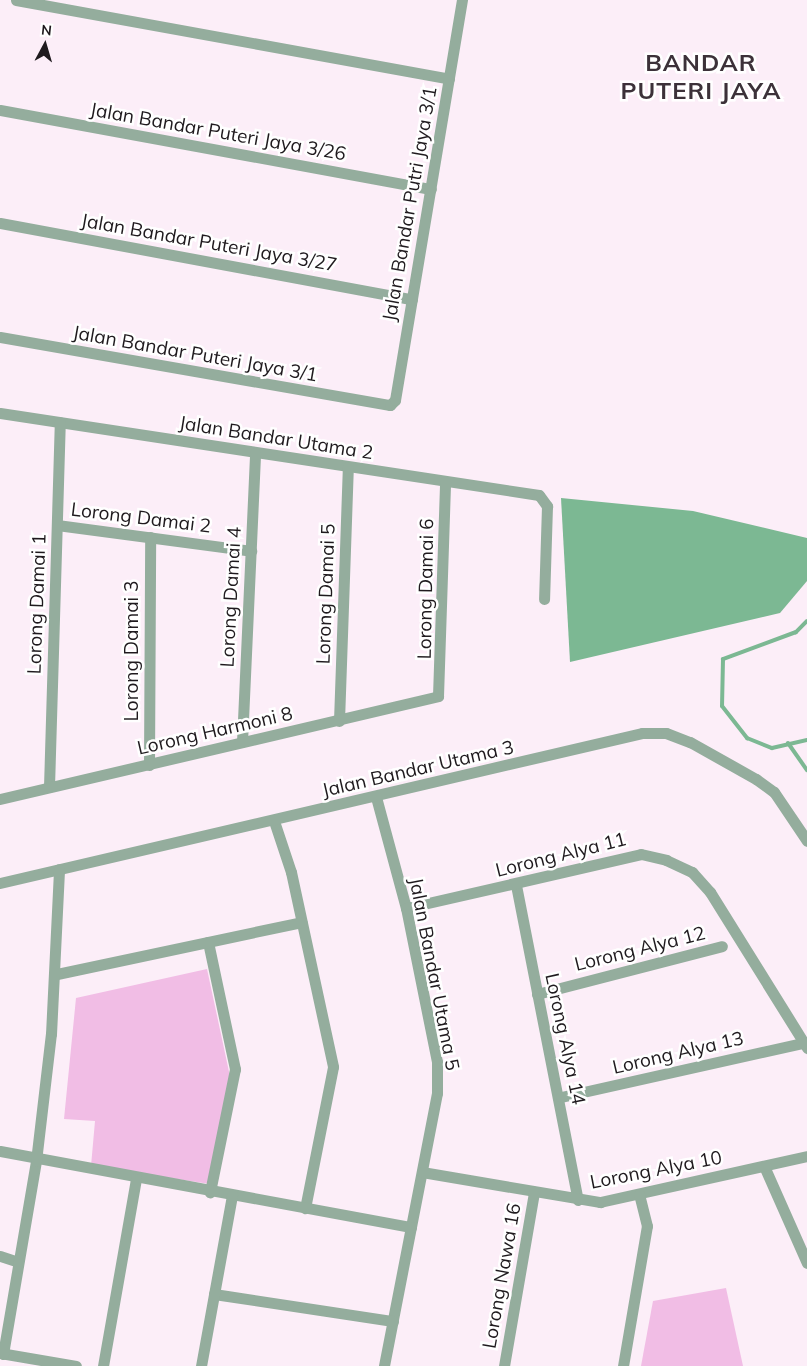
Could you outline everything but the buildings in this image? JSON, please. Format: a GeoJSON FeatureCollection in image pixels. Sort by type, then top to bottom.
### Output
{"type":"FeatureCollection","features":[{"type":"Feature","properties":{"kind":"street"},"geometry":{"type":"LineString","coordinates":[[16,0],[449,79]]}},
{"type":"Feature","properties":{"kind":"street","name":"Jalan Bandar Putri Jaya 3/1"},"geometry":{"type":"LineString","coordinates":[[383,406],[395,400],[462,0]]}},
{"type":"Feature","properties":{"kind":"street","name":"Jalan Bandar Puteri Jaya 3/26"},"geometry":{"type":"LineString","coordinates":[[0,110],[430,189]]}},
{"type":"Feature","properties":{"kind":"street","name":"Jalan Bandar Puteri Jaya 3/27"},"geometry":{"type":"LineString","coordinates":[[0,222],[412,299]]}},
{"type":"Feature","properties":{"kind":"street","name":"Jalan Bandar Puteri Jaya 3/1"},"geometry":{"type":"LineString","coordinates":[[0,337],[383,406]]}},
{"type":"Feature","properties":{"kind":"street","name":"Jalan Bandar Utama 2"},"geometry":{"type":"LineString","coordinates":[[0,413],[445,482],[539,494],[545,499],[544,599]]}},
{"type":"Feature","properties":{"kind":"street","name":"Lorong Damai 1"},"geometry":{"type":"LineString","coordinates":[[49,787],[60,422]]}},
{"type":"Feature","properties":{"kind":"street","name":"Lorong Damai 4"},"geometry":{"type":"LineString","coordinates":[[242,742],[255,453]]}},
{"type":"Feature","properties":{"kind":"street","name":"Lorong Damai 5"},"geometry":{"type":"LineString","coordinates":[[339,722],[348,467]]}},
{"type":"Feature","properties":{"kind":"street","name":"Lorong Damai 6"},"geometry":{"type":"LineString","coordinates":[[438,696],[445,482]]}},
{"type":"Feature","properties":{"kind":"street","name":"Lorong Damai 2"},"geometry":{"type":"LineString","coordinates":[[57,525],[251,550]]}},
{"type":"Feature","properties":{"kind":"street","name":"Lorong Damai 3"},"geometry":{"type":"LineString","coordinates":[[149,765],[150,537]]}},
{"type":"Feature","properties":{"kind":"street","name":"Lorong Harmoni 8"},"geometry":{"type":"LineString","coordinates":[[0,799],[242,742],[339,722],[438,696]]}},
{"type":"Feature","properties":{"kind":"street","name":"Jalan Bandar Utama 3"},"geometry":{"type":"LineString","coordinates":[[0,883],[274,821],[642,733],[666,733],[774,792],[807,841]]}},
{"type":"Feature","properties":{"kind":"street","name":"Jalan Bandar Utama 5"},"geometry":{"type":"LineString","coordinates":[[376,797],[406,908],[437,1062],[437,1093],[384,1366]]}},
{"type":"Feature","properties":{"kind":"street"},"geometry":{"type":"LineString","coordinates":[[274,821],[302,922],[333,1067],[305,1208]]}},
{"type":"Feature","properties":{"kind":"street","name":"Lorong Alya 11"},"geometry":{"type":"LineString","coordinates":[[406,908],[516,885],[641,854],[692,872],[710,892],[805,1046]]}},
{"type":"Feature","properties":{"kind":"street"},"geometry":{"type":"LineString","coordinates":[[59,869],[57,974],[36,1161],[2,1354],[76,1366]]}},
{"type":"Feature","properties":{"kind":"street","name":"Lorong Alya 14"},"geometry":{"type":"LineString","coordinates":[[516,885],[536,994],[561,1097],[578,1200]]}},
{"type":"Feature","properties":{"kind":"street"},"geometry":{"type":"LineString","coordinates":[[57,974],[302,922]]}},
{"type":"Feature","properties":{"kind":"street"},"geometry":{"type":"LineString","coordinates":[[208,942],[235,1069],[210,1192]]}},
{"type":"Feature","properties":{"kind":"street","name":"Lorong Alya 12"},"geometry":{"type":"LineString","coordinates":[[536,994],[722,946]]}},
{"type":"Feature","properties":{"kind":"street","name":"Lorong Alya 13"},"geometry":{"type":"LineString","coordinates":[[561,1097],[805,1046]]}},
{"type":"Feature","properties":{"kind":"street"},"geometry":{"type":"LineString","coordinates":[[0,1151],[36,1161],[411,1227]]}},
{"type":"Feature","properties":{"kind":"street","name":"Lorong Alya 10"},"geometry":{"type":"LineString","coordinates":[[422,1172],[578,1200],[600,1202],[807,1156]]}},
{"type":"Feature","properties":{"kind":"street"},"geometry":{"type":"LineString","coordinates":[[764,1166],[807,1263]]}},
{"type":"Feature","properties":{"kind":"street"},"geometry":{"type":"LineString","coordinates":[[103,1366],[136,1178]]}},
{"type":"Feature","properties":{"kind":"street","name":"Lorong Nawa 16"},"geometry":{"type":"LineString","coordinates":[[504,1366],[534,1192]]}},
{"type":"Feature","properties":{"kind":"street"},"geometry":{"type":"LineString","coordinates":[[623,1366],[646,1226],[639,1194]]}},
{"type":"Feature","properties":{"kind":"street"},"geometry":{"type":"LineString","coordinates":[[201,1366],[232,1196]]}},
{"type":"Feature","properties":{"kind":"street"},"geometry":{"type":"LineString","coordinates":[[0,1256],[18,1262]]}},
{"type":"Feature","properties":{"kind":"street"},"geometry":{"type":"LineString","coordinates":[[214,1294],[393,1321]]}},
{"type":"Feature","properties":{"kind":"shaded area"},"geometry":{"type":"Polygon","coordinates":[[[561,498],[693,511],[807,538],[807,581],[780,613],[570,662],[561,498]]]}},
{"type":"Feature","properties":{"kind":"shaded area"},"geometry":{"type":"Polygon","coordinates":[[[207,969],[231,1081],[210,1184],[91,1166],[95,1121],[64,1119],[76,998],[207,969]]]}},
{"type":"Feature","properties":{"kind":"shaded area"},"geometry":{"type":"Polygon","coordinates":[[[726,1288],[743,1366],[641,1366],[653,1301],[726,1288]]]}},
{"type":"Feature","properties":{"kind":"waterway"},"geometry":{"type":"LineString","coordinates":[[807,621],[796,632],[723,659],[722,706],[747,738],[772,748],[807,740]]}},
{"type":"Feature","properties":{"kind":"waterway"},"geometry":{"type":"LineString","coordinates":[[788,743],[807,770]]}},
{"type":"Feature","properties":{"kind":"district","name":"BANDAR PUTERI JAYA"},"geometry":{"type":"Point","coordinates":[701,77]}}]}
